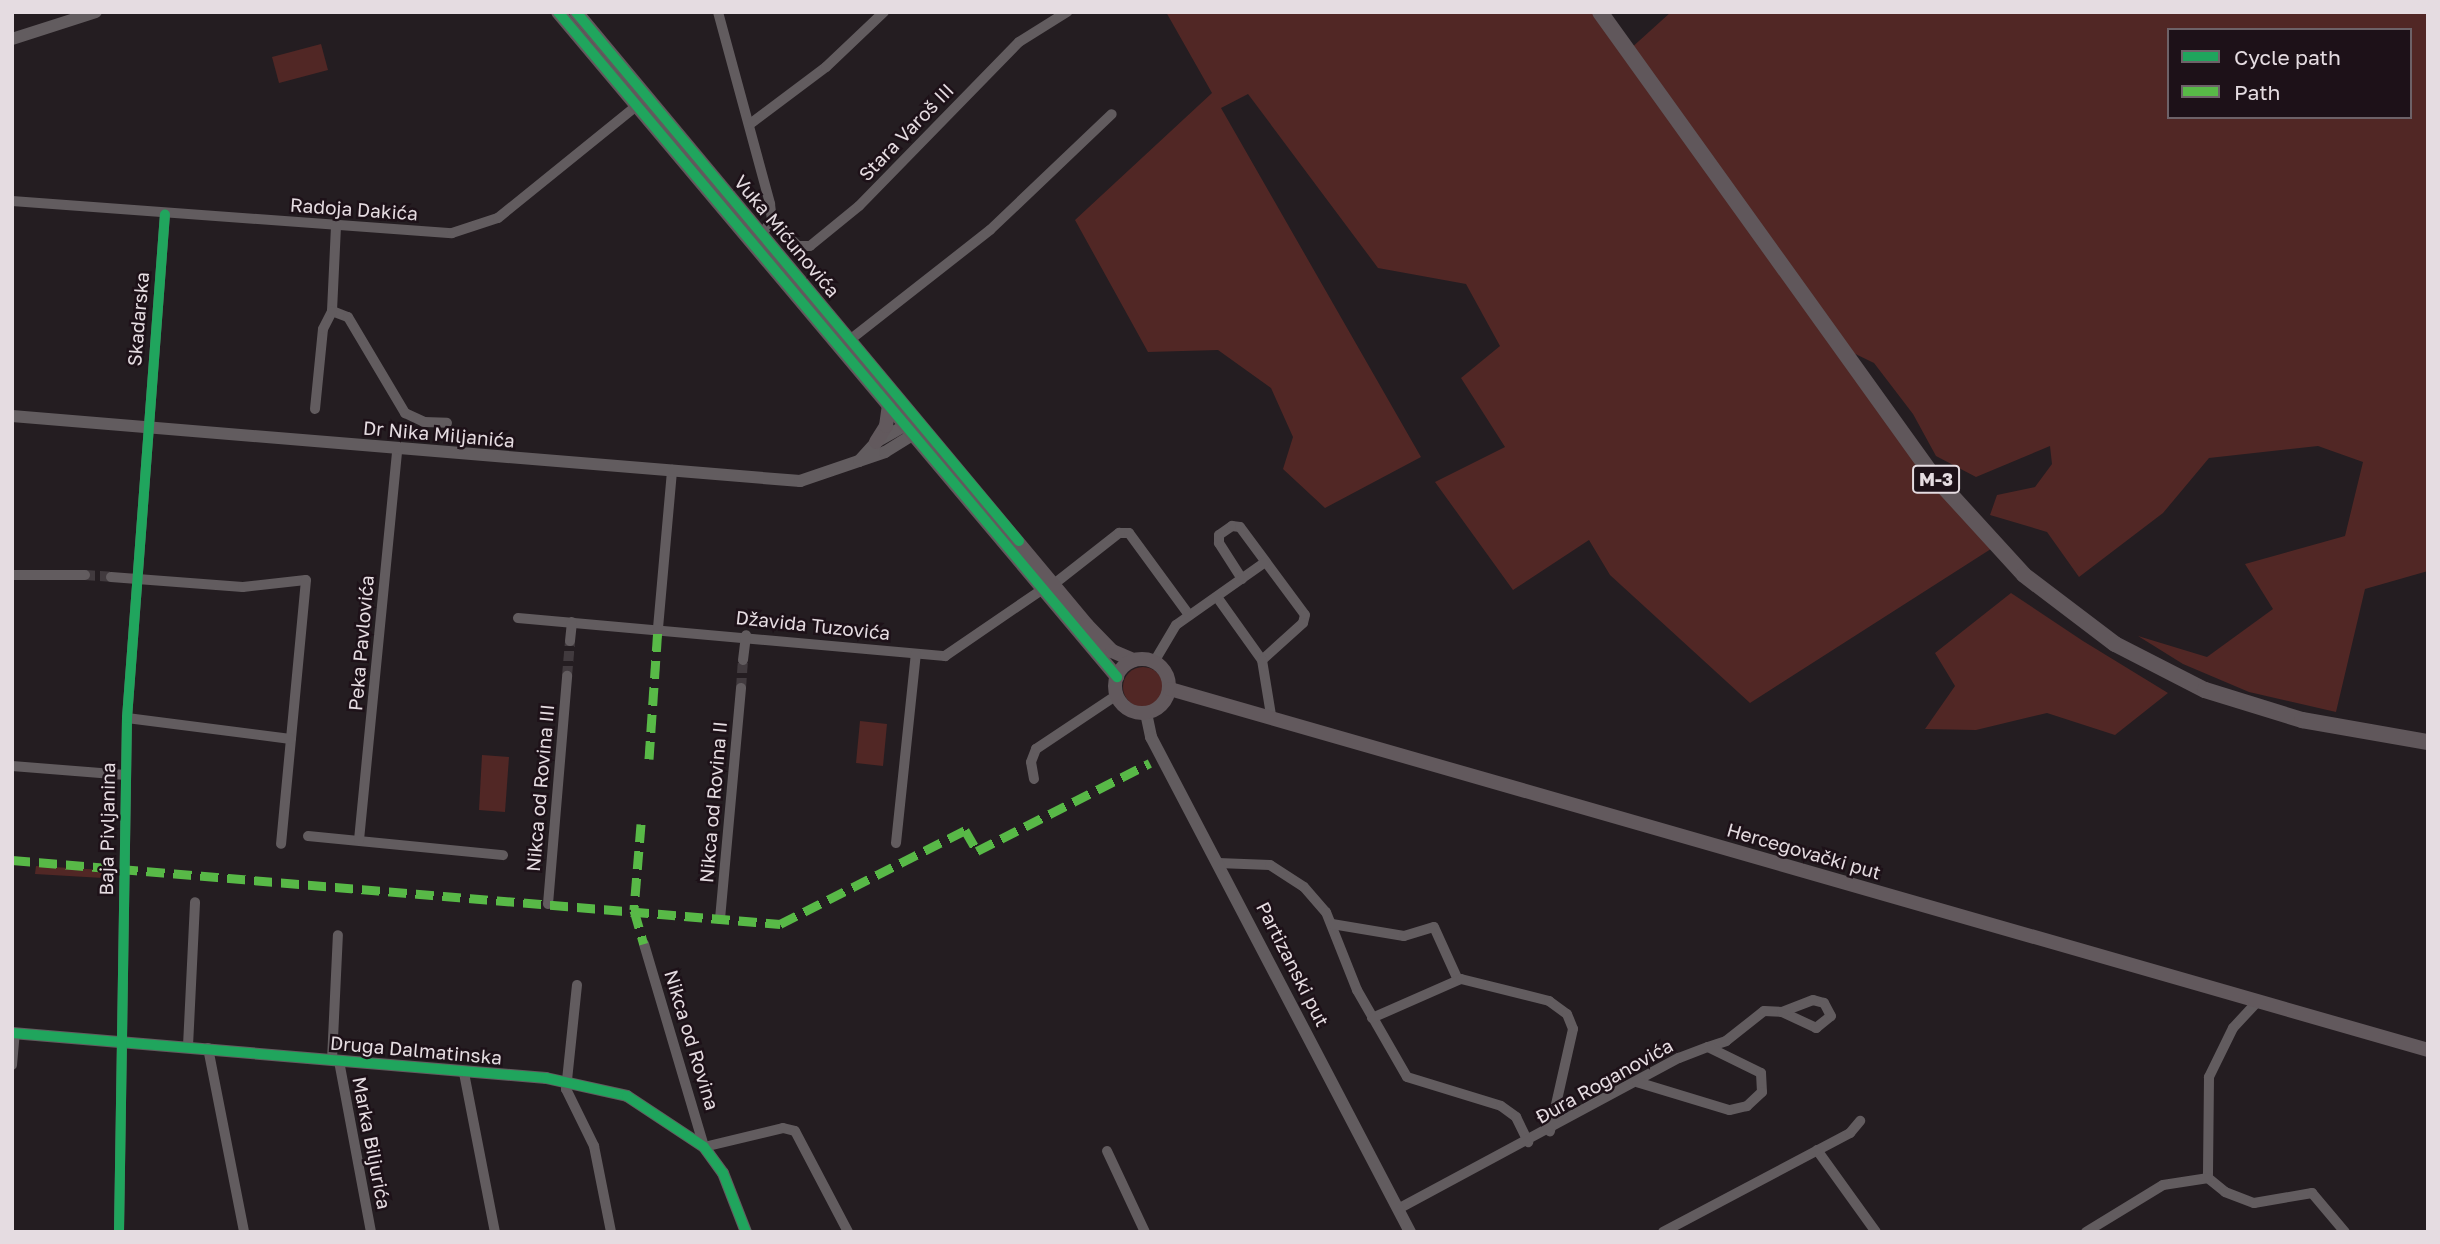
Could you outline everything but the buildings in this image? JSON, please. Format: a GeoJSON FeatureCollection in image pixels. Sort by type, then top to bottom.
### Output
{"type":"FeatureCollection","features":[{"type":"Feature","properties":{"kind":"main road","name":"Vuka Mićunovića"},"geometry":{"type":"LineString","coordinates":[[558,12],[643,101]]}},
{"type":"Feature","properties":{"kind":"main road","name":"Vuka Mićunovića"},"geometry":{"type":"LineString","coordinates":[[576,12],[643,101],[759,239],[889,405],[915,426]]}},
{"type":"Feature","properties":{"kind":"main road","name":"M-3"},"geometry":{"type":"LineString","coordinates":[[1600,12],[1931,473],[2030,581],[2115,644],[2205,690],[2302,720],[2428,742]]}},
{"type":"Feature","properties":{"kind":"main road","name":"Vuka Mićunovića"},"geometry":{"type":"LineString","coordinates":[[759,239],[851,339],[915,426],[1048,587],[1117,677]]}},
{"type":"Feature","properties":{"kind":"main road"},"geometry":{"type":"LineString","coordinates":[[876,442],[886,426],[889,405]]}},
{"type":"Feature","properties":{"kind":"main road","name":"Vuka Mićunovića"},"geometry":{"type":"LineString","coordinates":[[1048,587],[1111,651],[1133,660]]}},
{"type":"Feature","properties":{"kind":"main road"},"geometry":{"type":"LineString","coordinates":[[1133,660],[1154,662],[1166,672],[1170,689],[1162,705],[1146,713],[1128,709],[1117,695],[1117,677],[1133,660]]}},
{"type":"Feature","properties":{"kind":"main road","name":"Hercegovački put"},"geometry":{"type":"LineString","coordinates":[[1170,689],[1270,715],[2428,1051]]}},
{"type":"Feature","properties":{"kind":"street"},"geometry":{"type":"LineString","coordinates":[[12,39],[96,12]]}},
{"type":"Feature","properties":{"kind":"street"},"geometry":{"type":"LineString","coordinates":[[718,12],[750,124],[772,220],[759,239]]}},
{"type":"Feature","properties":{"kind":"street"},"geometry":{"type":"LineString","coordinates":[[750,124],[817,74],[884,12]]}},
{"type":"Feature","properties":{"kind":"street","name":"Stara Varoš III"},"geometry":{"type":"LineString","coordinates":[[772,220],[798,246],[810,246],[859,206],[1019,42],[1067,12]]}},
{"type":"Feature","properties":{"kind":"street","name":"Radoja Dakića"},"geometry":{"type":"LineString","coordinates":[[12,201],[434,233],[478,228],[498,218],[643,101]]}},
{"type":"Feature","properties":{"kind":"street"},"geometry":{"type":"LineString","coordinates":[[851,339],[990,230],[1112,114]]}},
{"type":"Feature","properties":{"kind":"street","name":"Skadarska"},"geometry":{"type":"LineString","coordinates":[[146,427],[164,214]]}},
{"type":"Feature","properties":{"kind":"street"},"geometry":{"type":"LineString","coordinates":[[315,409],[323,329],[331,311],[336,225]]}},
{"type":"Feature","properties":{"kind":"street"},"geometry":{"type":"LineString","coordinates":[[331,311],[348,317],[405,413],[414,420],[447,423]]}},
{"type":"Feature","properties":{"kind":"street","name":"Dr Nika Miljanića"},"geometry":{"type":"LineString","coordinates":[[12,416],[800,481],[859,461],[915,426]]}},
{"type":"Feature","properties":{"kind":"street","name":"Dr Nika Miljanića"},"geometry":{"type":"LineString","coordinates":[[859,461],[876,442],[915,426]]}},
{"type":"Feature","properties":{"kind":"street","name":"Baja Pivljanina"},"geometry":{"type":"LineString","coordinates":[[119,1232],[127,718],[146,427]]}},
{"type":"Feature","properties":{"kind":"street","name":"Peka Pavlovića"},"geometry":{"type":"LineString","coordinates":[[359,840],[397,449]]}},
{"type":"Feature","properties":{"kind":"street"},"geometry":{"type":"LineString","coordinates":[[658,628],[672,470]]}},
{"type":"Feature","properties":{"kind":"street"},"geometry":{"type":"LineString","coordinates":[[1242,579],[1219,543],[1226,530],[1240,527],[1305,615],[1262,660]]}},
{"type":"Feature","properties":{"kind":"street"},"geometry":{"type":"LineString","coordinates":[[916,654],[953,653],[1119,534],[1129,533],[1189,615]]}},
{"type":"Feature","properties":{"kind":"street"},"geometry":{"type":"LineString","coordinates":[[1154,662],[1166,636],[1189,615],[1264,563]]}},
{"type":"Feature","properties":{"kind":"street"},"geometry":{"type":"LineString","coordinates":[[12,575],[85,575]]}},
{"type":"Feature","properties":{"kind":"street"},"geometry":{"type":"LineString","coordinates":[[111,577],[243,587],[306,580],[281,844]]}},
{"type":"Feature","properties":{"kind":"street"},"geometry":{"type":"LineString","coordinates":[[1217,597],[1262,660],[1270,715]]}},
{"type":"Feature","properties":{"kind":"street","name":"Džavida Tuzovića"},"geometry":{"type":"LineString","coordinates":[[518,618],[746,635],[916,654],[896,843]]}},
{"type":"Feature","properties":{"kind":"street"},"geometry":{"type":"LineString","coordinates":[[570,641],[572,622]]}},
{"type":"Feature","properties":{"kind":"street"},"geometry":{"type":"LineString","coordinates":[[744,660],[746,635]]}},
{"type":"Feature","properties":{"kind":"street","name":"Nikca od Rovina III"},"geometry":{"type":"LineString","coordinates":[[548,904],[567,676]]}},
{"type":"Feature","properties":{"kind":"street","name":"Nikca od Rovina II"},"geometry":{"type":"LineString","coordinates":[[720,919],[741,688]]}},
{"type":"Feature","properties":{"kind":"street"},"geometry":{"type":"LineString","coordinates":[[1034,779],[1032,756],[1044,741],[1117,695]]}},
{"type":"Feature","properties":{"kind":"street","name":"Partizanski put"},"geometry":{"type":"LineString","coordinates":[[1146,713],[1151,737],[1410,1232]]}},
{"type":"Feature","properties":{"kind":"street"},"geometry":{"type":"LineString","coordinates":[[127,718],[291,738]]}},
{"type":"Feature","properties":{"kind":"street"},"geometry":{"type":"LineString","coordinates":[[12,766],[126,775]]}},
{"type":"Feature","properties":{"kind":"street"},"geometry":{"type":"LineString","coordinates":[[307,836],[503,855]]}},
{"type":"Feature","properties":{"kind":"street"},"geometry":{"type":"LineString","coordinates":[[1218,863],[1254,861],[1285,872],[1304,887],[1332,924],[1372,1018],[1407,1077],[1501,1106],[1516,1117],[1528,1142]]}},
{"type":"Feature","properties":{"kind":"street"},"geometry":{"type":"LineString","coordinates":[[188,1046],[195,902]]}},
{"type":"Feature","properties":{"kind":"street"},"geometry":{"type":"LineString","coordinates":[[1332,924],[1404,936],[1434,927],[1458,980]]}},
{"type":"Feature","properties":{"kind":"street","name":"Marka Biljurića"},"geometry":{"type":"LineString","coordinates":[[338,935],[336,1060],[371,1232]]}},
{"type":"Feature","properties":{"kind":"street","name":"Nikca od Rovina"},"geometry":{"type":"LineString","coordinates":[[644,944],[704,1147]]}},
{"type":"Feature","properties":{"kind":"street"},"geometry":{"type":"LineString","coordinates":[[1372,1018],[1458,980],[1549,1001],[1572,1021],[1550,1131]]}},
{"type":"Feature","properties":{"kind":"street"},"geometry":{"type":"LineString","coordinates":[[577,985],[566,1083],[594,1146],[611,1232]]}},
{"type":"Feature","properties":{"kind":"street"},"geometry":{"type":"LineString","coordinates":[[2208,1178],[2209,1077],[2233,1028],[2259,1000]]}},
{"type":"Feature","properties":{"kind":"street","name":"Đura Roganovića"},"geometry":{"type":"LineString","coordinates":[[1398,1209],[1550,1131],[1637,1082],[1726,1041],[1756,1013],[1782,1012]]}},
{"type":"Feature","properties":{"kind":"street"},"geometry":{"type":"LineString","coordinates":[[12,1065],[13,1033]]}},
{"type":"Feature","properties":{"kind":"street","name":"Druga Dalmatinska"},"geometry":{"type":"LineString","coordinates":[[13,1033],[188,1046],[566,1083],[627,1096],[704,1147],[723,1173],[746,1232]]}},
{"type":"Feature","properties":{"kind":"street"},"geometry":{"type":"LineString","coordinates":[[1637,1082],[1711,1107],[1747,1107],[1762,1092],[1761,1073],[1708,1047]]}},
{"type":"Feature","properties":{"kind":"street"},"geometry":{"type":"LineString","coordinates":[[208,1048],[244,1232]]}},
{"type":"Feature","properties":{"kind":"street"},"geometry":{"type":"LineString","coordinates":[[464,1073],[495,1232]]}},
{"type":"Feature","properties":{"kind":"street"},"geometry":{"type":"LineString","coordinates":[[1663,1232],[1850,1133],[1860,1121]]}},
{"type":"Feature","properties":{"kind":"street"},"geometry":{"type":"LineString","coordinates":[[704,1147],[783,1128],[795,1130],[848,1232]]}},
{"type":"Feature","properties":{"kind":"street"},"geometry":{"type":"LineString","coordinates":[[1816,1150],[1876,1232]]}},
{"type":"Feature","properties":{"kind":"street"},"geometry":{"type":"LineString","coordinates":[[1107,1151],[1145,1232]]}},
{"type":"Feature","properties":{"kind":"street"},"geometry":{"type":"LineString","coordinates":[[2086,1232],[2162,1185],[2208,1178],[2225,1192],[2254,1203],[2312,1193],[2345,1232]]}},
{"type":"Feature","properties":{"kind":"shaded area"},"geometry":{"type":"Polygon","coordinates":[[[1166,12],[1596,12],[1629,50],[1671,12],[2428,12],[2428,571],[2365,589],[2336,712],[2249,692],[2183,664],[2138,636],[2207,657],[2273,609],[2245,564],[2345,536],[2363,462],[2318,446],[2209,458],[2163,513],[2079,577],[2047,532],[1990,515],[1997,495],[2035,487],[2052,464],[2050,446],[1976,477],[1936,456],[1913,414],[1874,363],[1843,348],[1994,547],[1750,703],[1610,575],[1589,540],[1513,590],[1435,482],[1505,447],[1461,378],[1500,346],[1466,284],[1378,268],[1248,94],[1221,108],[1421,457],[1325,508],[1283,469],[1293,437],[1271,388],[1218,350],[1148,352],[1075,220],[1212,93],[1166,12]]]}},
{"type":"Feature","properties":{"kind":"shaded area"},"geometry":{"type":"Polygon","coordinates":[[[321,44],[328,70],[279,83],[272,57],[321,44]]]}},
{"type":"Feature","properties":{"kind":"shaded area"},"geometry":{"type":"Polygon","coordinates":[[[2011,593],[2168,693],[2115,735],[2047,713],[1976,730],[1925,729],[1955,686],[1935,653],[2011,593]]]}},
{"type":"Feature","properties":{"kind":"shaded area"},"geometry":{"type":"Polygon","coordinates":[[[1143,667],[1157,673],[1163,687],[1157,701],[1143,707],[1129,701],[1123,687],[1129,673],[1143,667]]]}},
{"type":"Feature","properties":{"kind":"shaded area"},"geometry":{"type":"Polygon","coordinates":[[[860,721],[887,724],[883,766],[856,763],[860,721]]]}},
{"type":"Feature","properties":{"kind":"shaded area"},"geometry":{"type":"Polygon","coordinates":[[[482,755],[509,757],[505,812],[479,810],[482,755]]]}},
{"type":"Feature","properties":{"kind":"shaded area"},"geometry":{"type":"Polygon","coordinates":[[[36,866],[104,870],[103,878],[35,874],[36,866]]]}},
{"type":"Feature","properties":{"kind":"tunnel"},"geometry":{"type":"LineString","coordinates":[[85,575],[111,577]]}},
{"type":"Feature","properties":{"kind":"tunnel"},"geometry":{"type":"LineString","coordinates":[[567,676],[570,641]]}},
{"type":"Feature","properties":{"kind":"tunnel"},"geometry":{"type":"LineString","coordinates":[[741,688],[743,660]]}},
{"type":"Feature","properties":{"kind":"marked path"},"geometry":{"type":"LineString","coordinates":[[649,759],[658,628]]}},
{"type":"Feature","properties":{"kind":"marked path"},"geometry":{"type":"LineString","coordinates":[[12,860],[780,924],[965,830],[977,851],[1150,763]]}},
{"type":"Feature","properties":{"kind":"marked path"},"geometry":{"type":"LineString","coordinates":[[641,824],[634,910],[644,944]]}},
{"type":"Feature","properties":{"kind":"cycle path"},"geometry":{"type":"LineString","coordinates":[[558,12],[1117,677]]}},
{"type":"Feature","properties":{"kind":"cycle path"},"geometry":{"type":"LineString","coordinates":[[576,12],[1019,541]]}},
{"type":"Feature","properties":{"kind":"cycle path"},"geometry":{"type":"LineString","coordinates":[[119,1232],[127,718],[165,214]]}},
{"type":"Feature","properties":{"kind":"cycle path"},"geometry":{"type":"LineString","coordinates":[[12,1033],[546,1078],[627,1096],[704,1147],[723,1173],[746,1232]]}}]}
